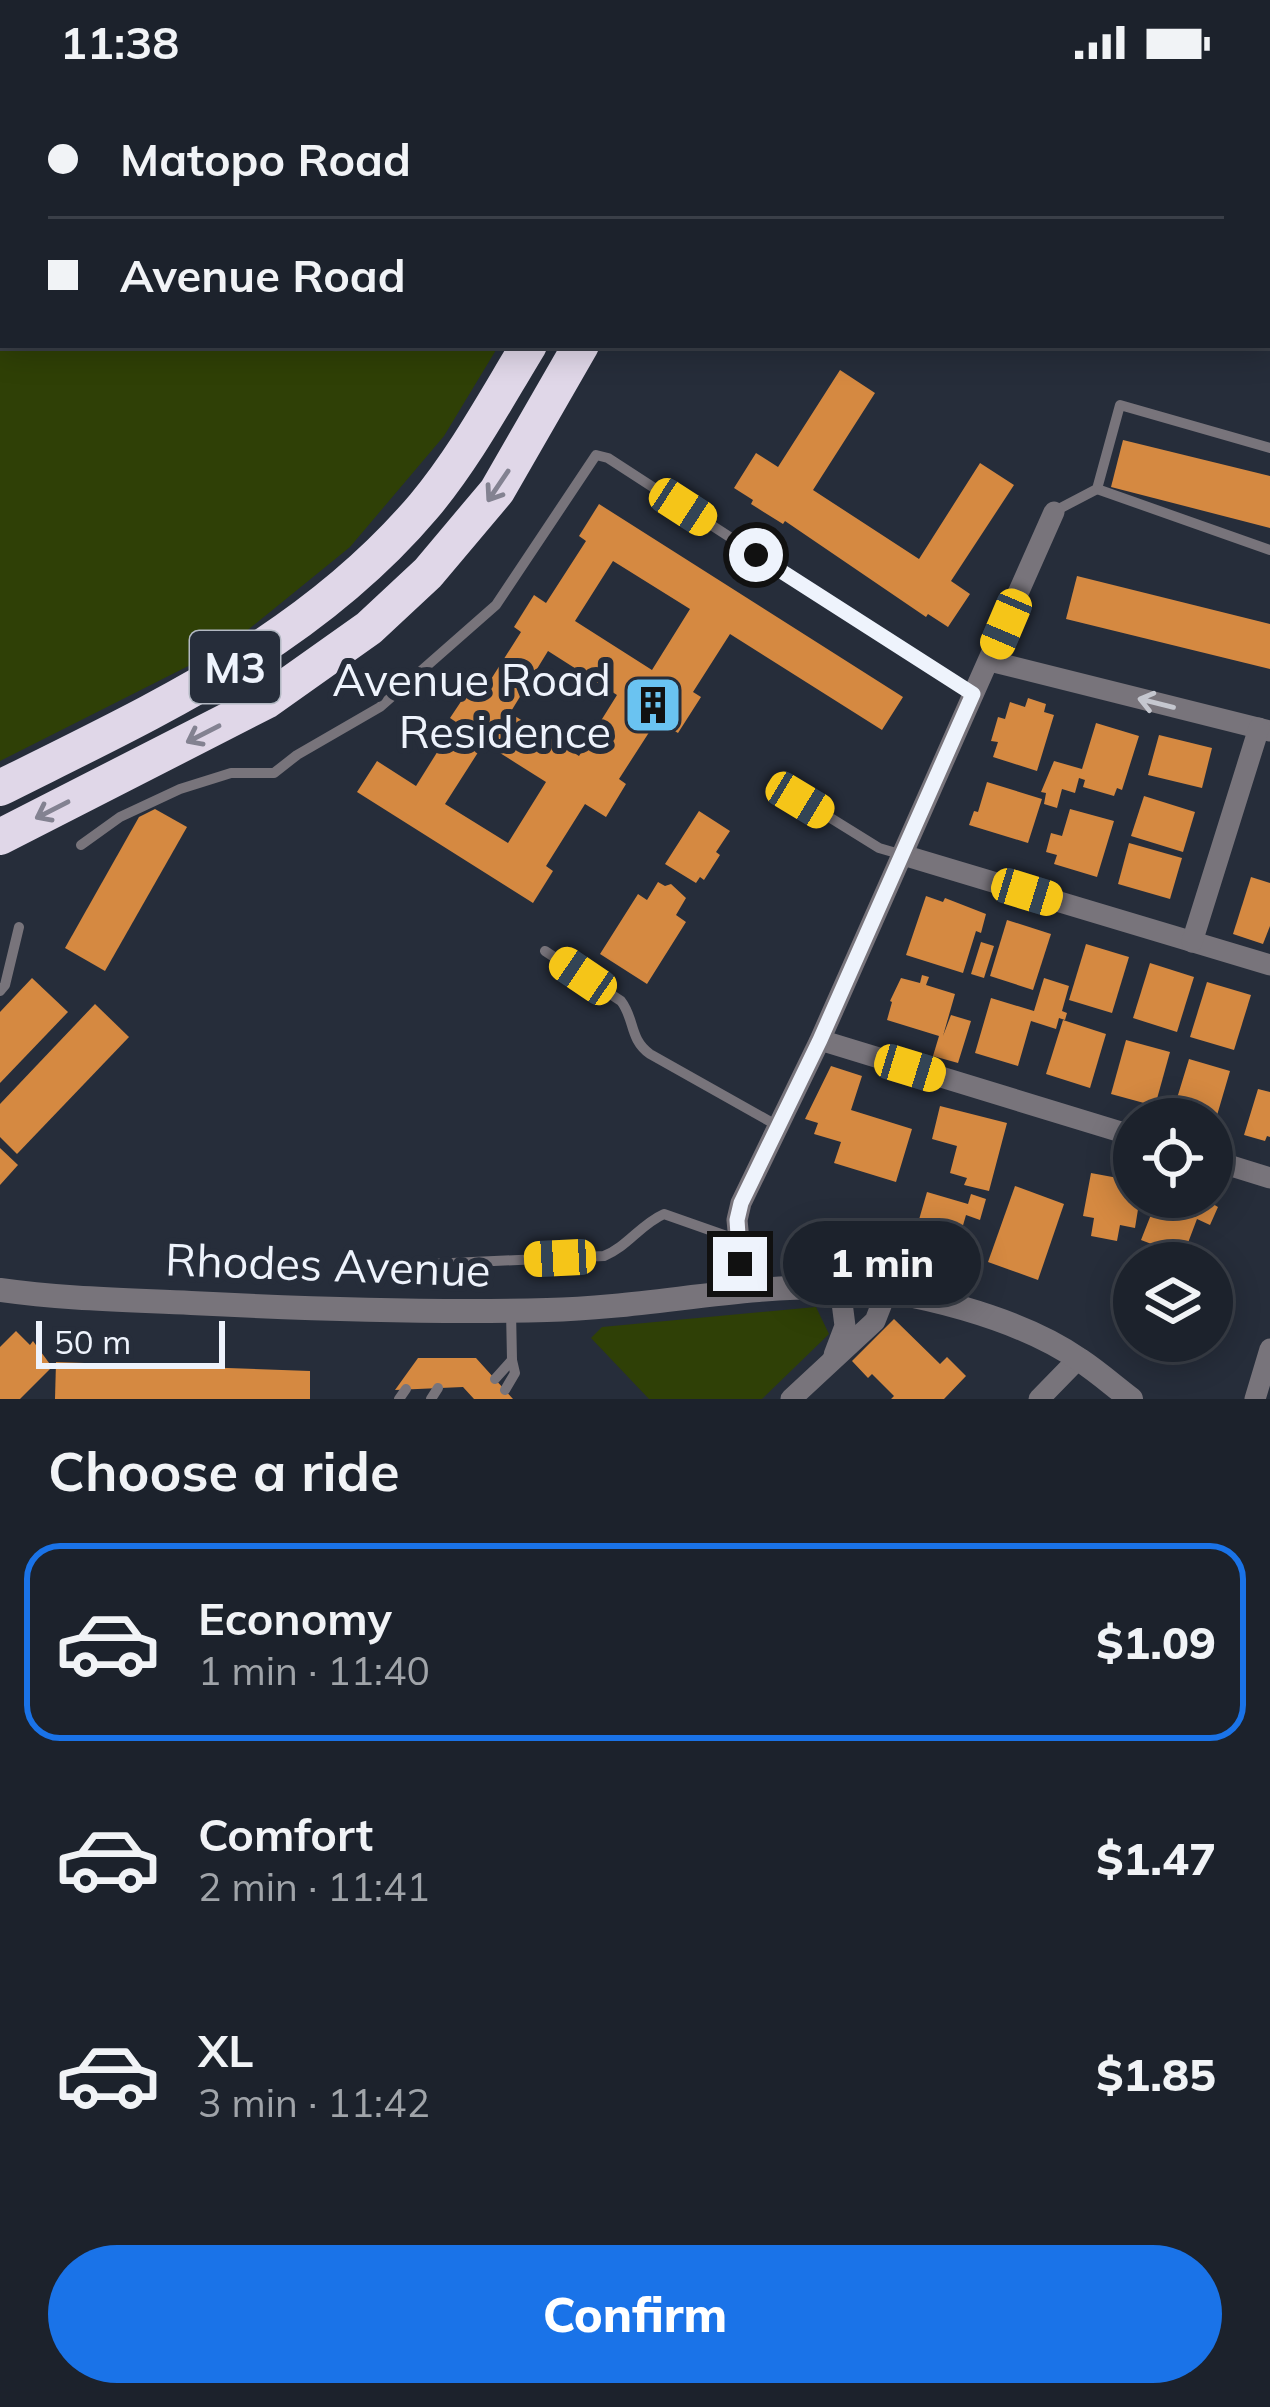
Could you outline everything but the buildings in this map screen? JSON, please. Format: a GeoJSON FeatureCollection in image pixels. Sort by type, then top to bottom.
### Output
{"type":"FeatureCollection","features":[{"type":"Feature","properties":{"kind":"highway","name":"M3"},"geometry":{"type":"LineString","coordinates":[[0,788],[225,673],[304,618],[364,566],[431,497],[527,348]]}},
{"type":"Feature","properties":{"kind":"highway","name":"M3"},"geometry":{"type":"LineString","coordinates":[[0,837],[266,701],[334,655],[414,586],[463,534],[496,491],[579,348]]}},
{"type":"Feature","properties":{"kind":"highway"},"geometry":{"type":"LineString","coordinates":[[559,386],[600,348]]}},
{"type":"Feature","properties":{"kind":"street"},"geometry":{"type":"LineString","coordinates":[[744,1292],[737,1220],[741,1203],[820,1040],[1054,512]]}},
{"type":"Feature","properties":{"kind":"street"},"geometry":{"type":"LineString","coordinates":[[990,662],[1264,730],[1192,942]]}},
{"type":"Feature","properties":{"kind":"street"},"geometry":{"type":"LineString","coordinates":[[903,855],[1270,965]]}},
{"type":"Feature","properties":{"kind":"street"},"geometry":{"type":"LineString","coordinates":[[820,1040],[1113,1130]]}},
{"type":"Feature","properties":{"kind":"street"},"geometry":{"type":"LineString","coordinates":[[1233,1167],[1270,1178]]}},
{"type":"Feature","properties":{"kind":"street"},"geometry":{"type":"LineString","coordinates":[[831,1361],[845,1326],[840,1287]]}},
{"type":"Feature","properties":{"kind":"street","name":"Rhodes Avenue"},"geometry":{"type":"LineString","coordinates":[[0,1290],[317,1310],[511,1311],[596,1309],[744,1292],[840,1287],[951,1306],[1043,1338],[1079,1358],[1131,1399]]}},
{"type":"Feature","properties":{"kind":"street"},"geometry":{"type":"LineString","coordinates":[[791,1399],[874,1321],[886,1293]]}},
{"type":"Feature","properties":{"kind":"street"},"geometry":{"type":"LineString","coordinates":[[1256,1399],[1270,1349]]}},
{"type":"Feature","properties":{"kind":"street"},"geometry":{"type":"LineString","coordinates":[[1039,1399],[1079,1358]]}},
{"type":"Feature","properties":{"kind":"lane"},"geometry":{"type":"LineString","coordinates":[[1054,512],[1097,489],[1120,405],[1270,448]]}},
{"type":"Feature","properties":{"kind":"lane"},"geometry":{"type":"LineString","coordinates":[[81,845],[120,817],[180,789],[231,773],[274,773],[380,707],[496,605],[596,455],[608,458],[973,694]]}},
{"type":"Feature","properties":{"kind":"lane"},"geometry":{"type":"LineString","coordinates":[[1097,489],[1270,550]]}},
{"type":"Feature","properties":{"kind":"lane"},"geometry":{"type":"LineString","coordinates":[[800,800],[879,848],[903,855]]}},
{"type":"Feature","properties":{"kind":"lane"},"geometry":{"type":"LineString","coordinates":[[0,991],[19,927]]}},
{"type":"Feature","properties":{"kind":"lane"},"geometry":{"type":"LineString","coordinates":[[545,950],[621,1001],[638,1045],[778,1126]]}},
{"type":"Feature","properties":{"kind":"lane"},"geometry":{"type":"LineString","coordinates":[[430,1264],[604,1256],[619,1250],[650,1220],[664,1214],[738,1240]]}},
{"type":"Feature","properties":{"kind":"lane"},"geometry":{"type":"LineString","coordinates":[[506,1390],[515,1373],[511,1311]]}},
{"type":"Feature","properties":{"kind":"lane"},"geometry":{"type":"LineString","coordinates":[[495,1378],[512,1360]]}},
{"type":"Feature","properties":{"kind":"green space"},"geometry":{"type":"Polygon","coordinates":[[[0,348],[497,348],[444,436],[350,547],[228,646],[0,761],[0,348]]]}},
{"type":"Feature","properties":{"kind":"green space"},"geometry":{"type":"Polygon","coordinates":[[[816,1307],[829,1334],[762,1399],[649,1399],[591,1338],[602,1327],[816,1307]]]}},
{"type":"Feature","properties":{"kind":"place","name":"Avenue Road Residence"},"geometry":{"type":"Point","coordinates":[653,705]}},
{"type":"Feature","properties":{"kind":"route"},"geometry":{"type":"LineString","coordinates":[[740,1264],[737,1220],[741,1203],[820,1040],[973,694],[756,555]]}}]}
